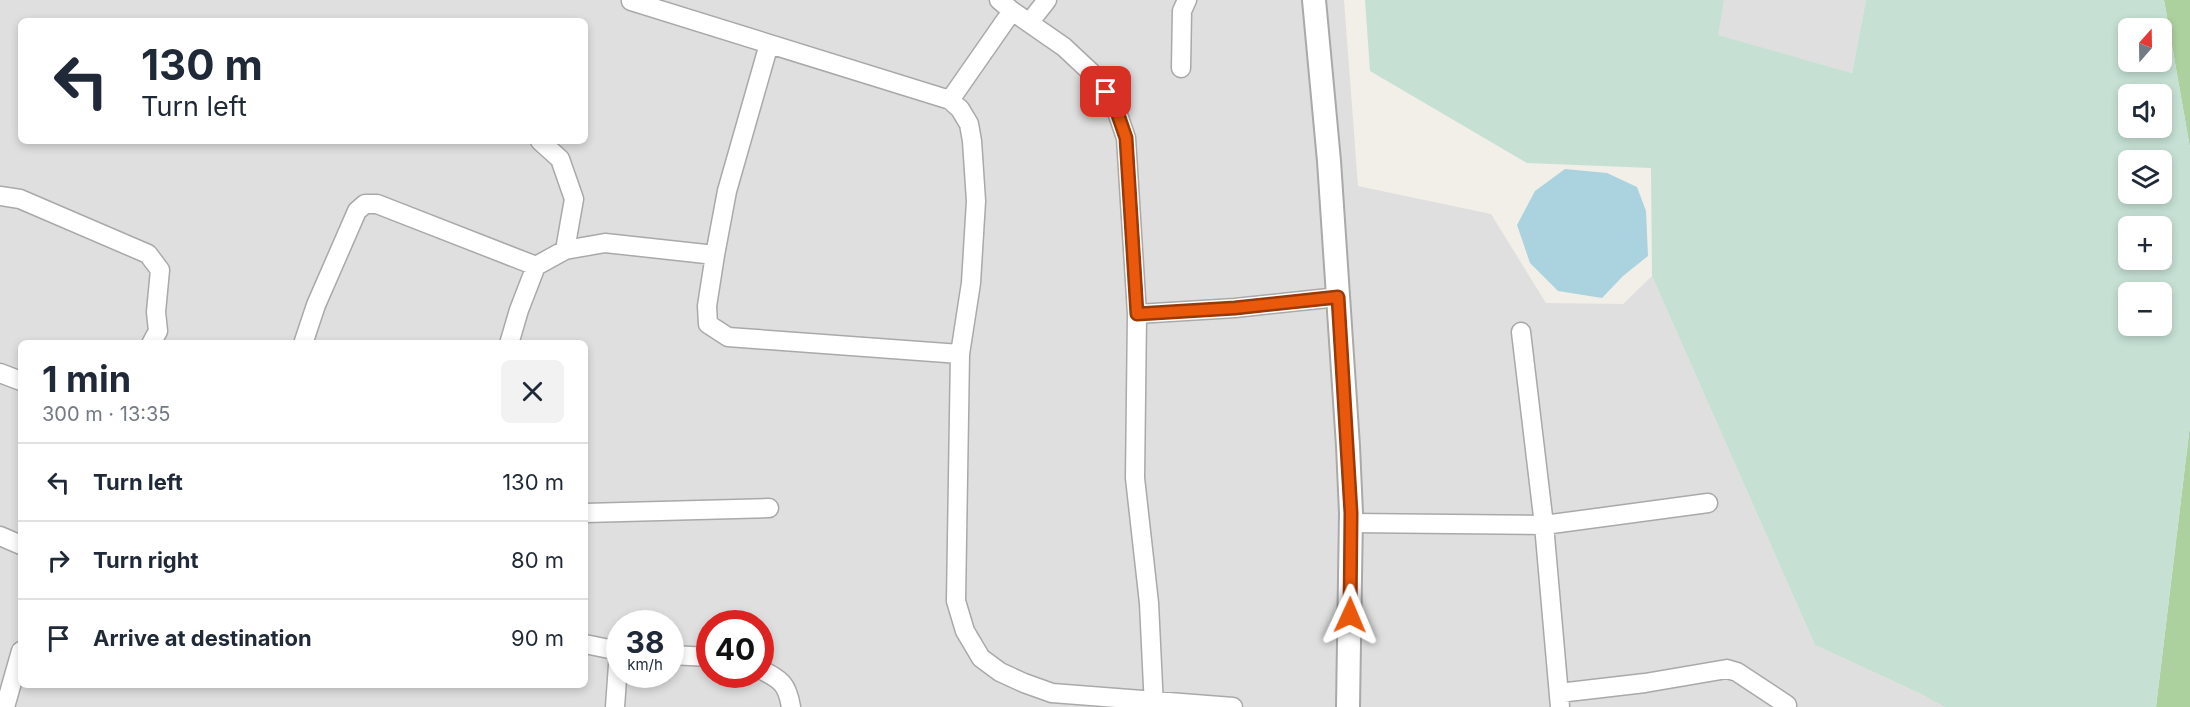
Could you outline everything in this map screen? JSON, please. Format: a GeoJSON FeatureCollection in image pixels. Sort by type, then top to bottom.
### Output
{"type":"FeatureCollection","features":[{"type":"Feature","properties":{"kind":"street"},"geometry":{"type":"LineString","coordinates":[[1029,23],[1047,0]]}},
{"type":"Feature","properties":{"kind":"street"},"geometry":{"type":"LineString","coordinates":[[1181,68],[1182,10],[1187,0]]}},
{"type":"Feature","properties":{"kind":"street"},"geometry":{"type":"LineString","coordinates":[[1314,0],[1329,161],[1348,446],[1351,523],[1348,707]]}},
{"type":"Feature","properties":{"kind":"street"},"geometry":{"type":"LineString","coordinates":[[631,1],[950,100],[960,109],[969,124],[976,201],[971,283],[960,354],[956,601],[965,631],[981,658],[1000,672],[1052,693],[1154,704],[1233,707]]}},
{"type":"Feature","properties":{"kind":"street"},"geometry":{"type":"LineString","coordinates":[[950,100],[1006,5],[1072,55],[1096,77],[1115,106],[1126,138],[1137,314],[1135,478],[1149,603],[1154,704]]}},
{"type":"Feature","properties":{"kind":"street"},"geometry":{"type":"LineString","coordinates":[[769,44],[727,191],[707,306],[708,324],[728,337],[960,354]]}},
{"type":"Feature","properties":{"kind":"street"},"geometry":{"type":"LineString","coordinates":[[543,144],[560,159],[574,199],[565,250]]}},
{"type":"Feature","properties":{"kind":"street"},"geometry":{"type":"LineString","coordinates":[[0,196],[20,199],[148,254],[160,270],[156,312],[158,331],[153,340]]}},
{"type":"Feature","properties":{"kind":"street"},"geometry":{"type":"LineString","coordinates":[[304,340],[339,249],[357,211],[365,204],[383,206],[536,266]]}},
{"type":"Feature","properties":{"kind":"street"},"geometry":{"type":"LineString","coordinates":[[510,340],[536,266],[565,250],[605,243],[715,255]]}},
{"type":"Feature","properties":{"kind":"street"},"geometry":{"type":"LineString","coordinates":[[1137,314],[1235,308],[1338,297]]}},
{"type":"Feature","properties":{"kind":"street"},"geometry":{"type":"LineString","coordinates":[[1521,332],[1544,525],[1560,700],[1727,669],[1737,672],[1788,705]]}},
{"type":"Feature","properties":{"kind":"street"},"geometry":{"type":"LineString","coordinates":[[0,373],[18,380]]}},
{"type":"Feature","properties":{"kind":"street"},"geometry":{"type":"LineString","coordinates":[[1351,523],[1544,525],[1708,503]]}},
{"type":"Feature","properties":{"kind":"street"},"geometry":{"type":"LineString","coordinates":[[588,513],[769,508]]}},
{"type":"Feature","properties":{"kind":"street"},"geometry":{"type":"LineString","coordinates":[[0,536],[18,544]]}},
{"type":"Feature","properties":{"kind":"street"},"geometry":{"type":"LineString","coordinates":[[588,645],[606,648]]}},
{"type":"Feature","properties":{"kind":"street"},"geometry":{"type":"LineString","coordinates":[[6,707],[18,662]]}},
{"type":"Feature","properties":{"kind":"street"},"geometry":{"type":"LineString","coordinates":[[774,677],[788,689],[791,707]]}},
{"type":"Feature","properties":{"kind":"street"},"geometry":{"type":"LineString","coordinates":[[615,707],[616,688]]}},
{"type":"Feature","properties":{"kind":"shaded area"},"geometry":{"type":"Polygon","coordinates":[[[0,0],[1344,0],[1358,186],[1491,214],[1546,303],[1623,304],[1652,276],[1815,645],[1945,707],[0,707],[0,0]]]}},
{"type":"Feature","properties":{"kind":"shaded area"},"geometry":{"type":"Polygon","coordinates":[[[1724,0],[1866,0],[1852,73],[1717,35],[1724,0]]]}},
{"type":"Feature","properties":{"kind":"green space"},"geometry":{"type":"Polygon","coordinates":[[[1365,0],[1724,0],[1718,35],[1852,73],[1866,0],[2164,0],[2167,18],[2118,18],[2118,72],[2172,72],[2172,46],[2190,148],[2190,425],[2156,707],[1945,707],[1815,645],[1652,276],[1651,168],[1527,163],[1370,71],[1365,0]]]}},
{"type":"Feature","properties":{"kind":"green space"},"geometry":{"type":"Polygon","coordinates":[[[2164,0],[2190,0],[2190,148],[2172,46],[2172,18],[2167,18],[2164,0]]]}},
{"type":"Feature","properties":{"kind":"green space"},"geometry":{"type":"Polygon","coordinates":[[[2190,425],[2190,707],[2156,707],[2190,425]]]}},
{"type":"Feature","properties":{"kind":"water"},"geometry":{"type":"Polygon","coordinates":[[[1565,169],[1607,173],[1637,187],[1646,211],[1648,256],[1623,276],[1602,298],[1558,291],[1530,263],[1517,225],[1535,191],[1565,169]]]}},
{"type":"Feature","properties":{"kind":"route"},"geometry":{"type":"LineString","coordinates":[[1106,92],[1115,106],[1126,138],[1137,314],[1235,308],[1338,297],[1351,513],[1350,615]]}}]}
